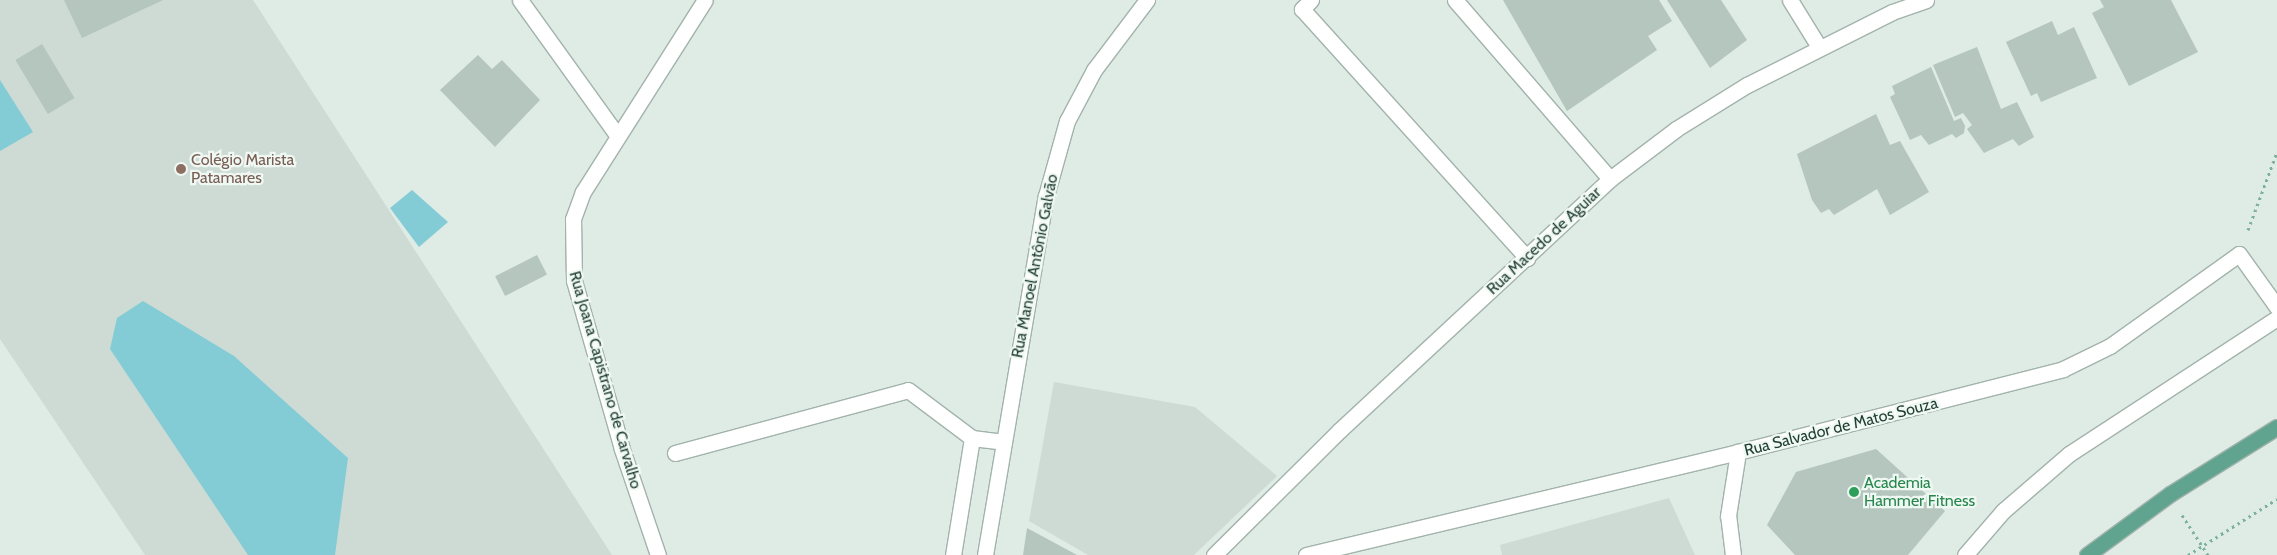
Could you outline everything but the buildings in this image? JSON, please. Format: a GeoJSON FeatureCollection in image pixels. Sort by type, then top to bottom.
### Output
{"type":"FeatureCollection","features":[{"type":"Feature","properties":{"kind":"main road"},"geometry":{"type":"LineString","coordinates":[[2088,555],[2170,494],[2277,427]]}},
{"type":"Feature","properties":{"kind":"street"},"geometry":{"type":"LineString","coordinates":[[520,0],[618,135]]}},
{"type":"Feature","properties":{"kind":"street","name":"Rua Joana Capistrano de Carvalho"},"geometry":{"type":"LineString","coordinates":[[658,555],[622,449],[574,281],[571,250],[573,219],[582,192],[705,0]]}},
{"type":"Feature","properties":{"kind":"street","name":"Rua Manoel Antônio Galvão"},"geometry":{"type":"LineString","coordinates":[[985,555],[1046,196],[1067,121],[1094,70],[1147,0]]}},
{"type":"Feature","properties":{"kind":"street"},"geometry":{"type":"LineString","coordinates":[[1311,0],[1302,9],[1526,258]]}},
{"type":"Feature","properties":{"kind":"street"},"geometry":{"type":"LineString","coordinates":[[1455,0],[1610,179]]}},
{"type":"Feature","properties":{"kind":"street"},"geometry":{"type":"LineString","coordinates":[[1790,0],[1819,47]]}},
{"type":"Feature","properties":{"kind":"street","name":"Rua Macedo de Aguiar"},"geometry":{"type":"LineString","coordinates":[[1214,555],[1340,430],[1610,179],[1676,129],[1819,47],[1926,0]]}},
{"type":"Feature","properties":{"kind":"street"},"geometry":{"type":"LineString","coordinates":[[2239,254],[2277,307]]}},
{"type":"Feature","properties":{"kind":"street","name":"Rua Salvador de Matos Souza"},"geometry":{"type":"LineString","coordinates":[[1306,555],[1738,452],[2063,369],[2110,346],[2239,254]]}},
{"type":"Feature","properties":{"kind":"street"},"geometry":{"type":"LineString","coordinates":[[1965,555],[2003,511],[2069,454],[2277,318]]}},
{"type":"Feature","properties":{"kind":"street"},"geometry":{"type":"LineString","coordinates":[[675,453],[908,390],[972,438],[1004,442]]}},
{"type":"Feature","properties":{"kind":"street"},"geometry":{"type":"LineString","coordinates":[[953,555],[972,438]]}},
{"type":"Feature","properties":{"kind":"street"},"geometry":{"type":"LineString","coordinates":[[1733,555],[1728,516],[1738,452]]}},
{"type":"Feature","properties":{"kind":"path"},"geometry":{"type":"LineString","coordinates":[[2239,254],[2277,152]]}},
{"type":"Feature","properties":{"kind":"path"},"geometry":{"type":"LineString","coordinates":[[2170,494],[2208,555]]}},
{"type":"Feature","properties":{"kind":"path"},"geometry":{"type":"LineString","coordinates":[[2188,555],[2277,499]]}},
{"type":"Feature","properties":{"kind":"shaded area","name":"Colégio Marista Patamares"},"geometry":{"type":"Polygon","coordinates":[[[0,0],[253,0],[612,555],[145,555],[0,339],[0,0]]]}},
{"type":"Feature","properties":{"kind":"shaded area"},"geometry":{"type":"Polygon","coordinates":[[[1054,382],[1195,407],[1277,476],[1194,555],[1088,555],[1029,521],[1054,382]]]}},
{"type":"Feature","properties":{"kind":"shaded area"},"geometry":{"type":"Polygon","coordinates":[[[1669,498],[1695,555],[1502,555],[1500,545],[1669,498]]]}},
{"type":"Feature","properties":{"kind":"water"},"geometry":{"type":"Polygon","coordinates":[[[0,80],[33,132],[0,151],[0,80]]]}},
{"type":"Feature","properties":{"kind":"water"},"geometry":{"type":"Polygon","coordinates":[[[412,190],[448,222],[419,247],[390,208],[412,190]]]}},
{"type":"Feature","properties":{"kind":"water"},"geometry":{"type":"Polygon","coordinates":[[[143,301],[234,356],[348,458],[335,555],[248,555],[110,349],[117,318],[143,301]]]}},
{"type":"Feature","properties":{"kind":"place","name":"Colégio Marista Patamares"},"geometry":{"type":"Point","coordinates":[181,169]}},
{"type":"Feature","properties":{"kind":"place","name":"Academia Hammer Fitness"},"geometry":{"type":"Point","coordinates":[1854,492]}}]}
